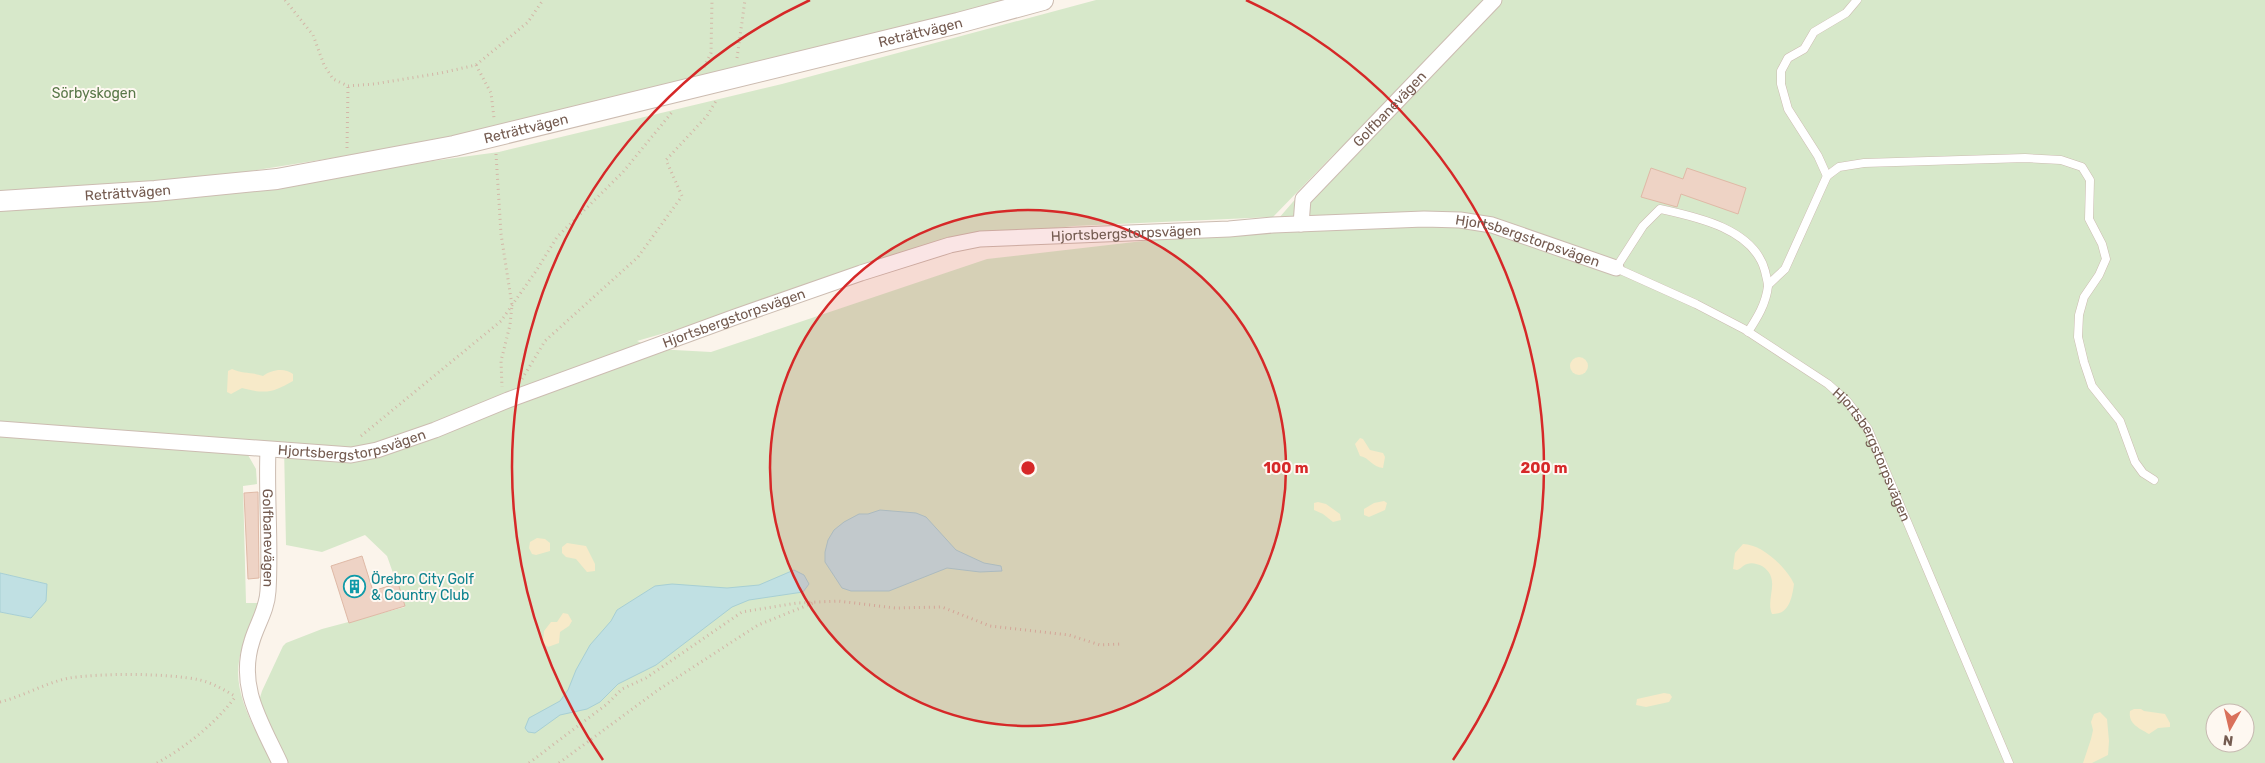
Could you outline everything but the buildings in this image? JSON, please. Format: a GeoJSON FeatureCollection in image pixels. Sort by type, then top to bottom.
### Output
{"type":"FeatureCollection","features":[{"type":"Feature","properties":{"kind":"street","name":"Reträttvägen"},"geometry":{"type":"LineString","coordinates":[[0,201],[155,191],[277,179],[347,166],[496,136],[730,80],[1043,0]]}},
{"type":"Feature","properties":{"kind":"street","name":"Golfbanevägen"},"geometry":{"type":"LineString","coordinates":[[1301,224],[1303,199],[1368,129],[1494,0]]}},
{"type":"Feature","properties":{"kind":"street","name":"Hjortsbergstorpsvägen"},"geometry":{"type":"LineString","coordinates":[[0,428],[351,455],[377,450],[435,430],[508,400],[734,317],[861,273],[950,245],[990,239],[1301,224],[1460,220],[1492,225],[1616,268]]}},
{"type":"Feature","properties":{"kind":"street","name":"Golfbanevägen"},"geometry":{"type":"LineString","coordinates":[[268,450],[270,567],[268,600],[246,660],[246,678],[242,694],[280,763]]}},
{"type":"Feature","properties":{"kind":"lane"},"geometry":{"type":"LineString","coordinates":[[1827,176],[1818,156],[1788,109],[1781,84],[1781,71],[1788,58],[1804,49],[1814,32],[1846,13],[1857,0]]}},
{"type":"Feature","properties":{"kind":"lane"},"geometry":{"type":"LineString","coordinates":[[1768,285],[1785,269],[1827,176],[1839,166],[1864,163],[2025,158],[2060,160],[2082,167],[2090,180],[2089,219],[2102,244],[2106,259],[2099,275],[2084,297],[2078,337],[2092,386],[2120,420],[2135,462],[2144,473],[2154,480]]}},
{"type":"Feature","properties":{"kind":"lane"},"geometry":{"type":"LineString","coordinates":[[1616,268],[1643,226],[1660,209],[1694,216],[1742,238],[1762,261],[1768,285],[1764,304],[1748,332]]}},
{"type":"Feature","properties":{"kind":"lane","name":"Hjortsbergstorpsvägen"},"geometry":{"type":"LineString","coordinates":[[1616,268],[1696,304],[1748,332],[1828,384],[1846,401],[1868,429],[2009,763]]}},
{"type":"Feature","properties":{"kind":"path"},"geometry":{"type":"LineString","coordinates":[[285,0],[313,35],[324,65],[333,79],[348,86],[393,81],[476,65],[528,22],[543,0]]}},
{"type":"Feature","properties":{"kind":"path"},"geometry":{"type":"LineString","coordinates":[[360,437],[484,337],[501,321],[557,237],[623,172],[692,89],[712,52],[712,0]]}},
{"type":"Feature","properties":{"kind":"path"},"geometry":{"type":"LineString","coordinates":[[508,400],[545,341],[638,257],[682,196],[666,160],[707,116],[736,70],[745,0]]}},
{"type":"Feature","properties":{"kind":"path"},"geometry":{"type":"LineString","coordinates":[[476,65],[491,93],[496,136],[501,234],[512,306],[510,325],[501,361],[501,385],[508,400]]}},
{"type":"Feature","properties":{"kind":"path"},"geometry":{"type":"LineString","coordinates":[[347,166],[348,86]]}},
{"type":"Feature","properties":{"kind":"path"},"geometry":{"type":"LineString","coordinates":[[529,763],[607,704],[622,689],[646,678],[742,612],[797,603],[838,601],[895,608],[942,607],[990,626],[1069,635],[1100,646],[1120,644]]}},
{"type":"Feature","properties":{"kind":"path"},"geometry":{"type":"LineString","coordinates":[[559,763],[658,690],[758,625],[816,602]]}},
{"type":"Feature","properties":{"kind":"path"},"geometry":{"type":"LineString","coordinates":[[0,702],[37,687],[70,678],[123,675],[201,680],[242,694],[200,733],[157,763]]}},
{"type":"Feature","properties":{"kind":"green space","name":"Sörbyskogen"},"geometry":{"type":"Polygon","coordinates":[[[0,0],[1007,0],[495,132],[201,179],[80,189],[0,190],[0,0]]]}},
{"type":"Feature","properties":{"kind":"green space"},"geometry":{"type":"Polygon","coordinates":[[[1096,0],[2265,0],[2265,763],[286,763],[258,704],[283,646],[286,643],[322,629],[405,607],[387,556],[365,535],[322,552],[286,545],[284,446],[0,423],[0,208],[79,206],[202,197],[351,172],[499,152],[782,84],[1096,0]],[[1338,150],[1273,217],[1074,226],[951,240],[720,317],[637,341],[656,349],[711,352],[987,259],[1272,226],[1338,150]]]}},
{"type":"Feature","properties":{"kind":"green space"},"geometry":{"type":"Polygon","coordinates":[[[0,434],[248,455],[256,469],[257,484],[243,486],[246,603],[258,603],[258,609],[242,648],[238,674],[248,714],[272,763],[0,763],[0,612],[31,618],[46,584],[0,573],[0,434]]]}},
{"type":"Feature","properties":{"kind":"sand"},"geometry":{"type":"Polygon","coordinates":[[[1575,357],[1583,357],[1588,362],[1586,373],[1575,375],[1570,370],[1570,362],[1575,357]]]}},
{"type":"Feature","properties":{"kind":"sand"},"geometry":{"type":"Polygon","coordinates":[[[232,369],[263,376],[270,372],[282,370],[293,374],[293,381],[274,390],[263,392],[242,388],[231,394],[227,392],[228,371],[232,369]]]}},
{"type":"Feature","properties":{"kind":"sand"},"geometry":{"type":"Polygon","coordinates":[[[1360,438],[1363,439],[1370,450],[1383,453],[1385,457],[1383,468],[1360,456],[1355,444],[1360,438]]]}},
{"type":"Feature","properties":{"kind":"sand"},"geometry":{"type":"Polygon","coordinates":[[[1384,501],[1387,503],[1385,510],[1369,517],[1364,515],[1364,509],[1374,503],[1384,501]]]}},
{"type":"Feature","properties":{"kind":"sand"},"geometry":{"type":"Polygon","coordinates":[[[1314,503],[1326,504],[1340,514],[1341,520],[1333,522],[1314,510],[1314,503]]]}},
{"type":"Feature","properties":{"kind":"sand"},"geometry":{"type":"Polygon","coordinates":[[[537,538],[545,539],[550,543],[550,551],[536,555],[532,554],[529,548],[530,542],[537,538]]]}},
{"type":"Feature","properties":{"kind":"sand"},"geometry":{"type":"Polygon","coordinates":[[[567,543],[586,546],[595,564],[595,571],[587,572],[576,559],[566,557],[562,553],[562,547],[567,543]]]}},
{"type":"Feature","properties":{"kind":"sand"},"geometry":{"type":"Polygon","coordinates":[[[1743,544],[1766,552],[1780,564],[1791,578],[1794,584],[1792,595],[1789,605],[1782,612],[1772,614],[1770,602],[1772,583],[1768,571],[1762,566],[1751,563],[1737,570],[1733,569],[1735,553],[1743,544]]]}},
{"type":"Feature","properties":{"kind":"sand"},"geometry":{"type":"Polygon","coordinates":[[[563,613],[568,614],[572,621],[569,626],[560,632],[559,643],[548,647],[543,643],[544,631],[551,622],[557,622],[563,613]]]}},
{"type":"Feature","properties":{"kind":"sand"},"geometry":{"type":"Polygon","coordinates":[[[1664,693],[1670,694],[1672,697],[1669,702],[1646,707],[1636,705],[1637,699],[1664,693]]]}},
{"type":"Feature","properties":{"kind":"sand"},"geometry":{"type":"Polygon","coordinates":[[[2134,709],[2165,714],[2170,727],[2158,728],[2149,734],[2132,722],[2130,711],[2134,709]]]}},
{"type":"Feature","properties":{"kind":"sand"},"geometry":{"type":"Polygon","coordinates":[[[2100,712],[2107,719],[2108,755],[2092,763],[2083,763],[2093,730],[2091,722],[2094,714],[2100,712]]]}},
{"type":"Feature","properties":{"kind":"water"},"geometry":{"type":"Polygon","coordinates":[[[880,510],[916,513],[926,517],[956,550],[984,563],[1001,566],[1002,571],[980,572],[947,568],[889,591],[851,591],[842,588],[825,562],[828,540],[834,530],[844,522],[859,514],[868,514],[880,510]]]}},
{"type":"Feature","properties":{"kind":"water"},"geometry":{"type":"Polygon","coordinates":[[[794,570],[804,575],[809,584],[803,592],[749,600],[732,607],[656,665],[618,684],[600,702],[587,709],[560,715],[535,733],[528,732],[525,728],[529,718],[560,701],[568,690],[576,670],[590,645],[611,621],[617,610],[655,586],[672,584],[727,588],[759,585],[794,570]]]}},
{"type":"Feature","properties":{"kind":"water"},"geometry":{"type":"Polygon","coordinates":[[[0,573],[47,584],[46,601],[31,618],[0,612],[0,573]]]}},
{"type":"Feature","properties":{"kind":"place","name":"Örebro City Golf & Country Club"},"geometry":{"type":"Point","coordinates":[355,587]}}]}
